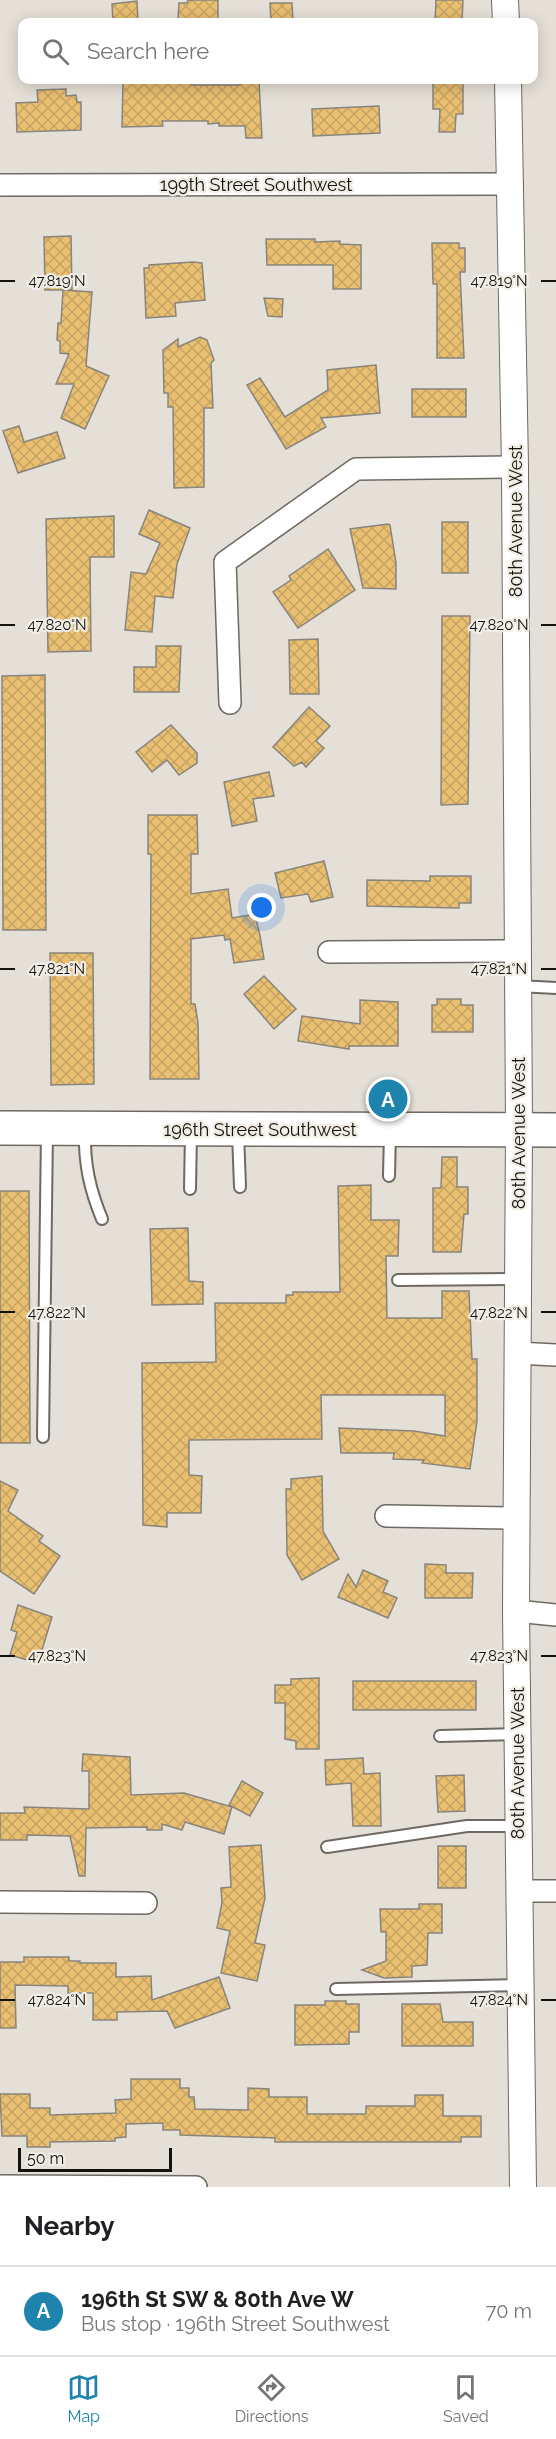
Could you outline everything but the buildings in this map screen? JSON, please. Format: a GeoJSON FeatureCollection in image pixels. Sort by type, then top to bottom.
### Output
{"type":"FeatureCollection","features":[{"type":"Feature","properties":{"kind":"main road","name":"196th Street Southwest"},"geometry":{"type":"LineString","coordinates":[[0,1128],[556,1130]]}},
{"type":"Feature","properties":{"kind":"street"},"geometry":{"type":"LineString","coordinates":[[505,0],[506,18]]}},
{"type":"Feature","properties":{"kind":"street","name":"80th Avenue West"},"geometry":{"type":"LineString","coordinates":[[508,84],[512,184],[515,467],[519,1130],[516,1611],[523,2187]]}},
{"type":"Feature","properties":{"kind":"street","name":"199th Street Southwest"},"geometry":{"type":"LineString","coordinates":[[0,185],[512,184]]}},
{"type":"Feature","properties":{"kind":"street"},"geometry":{"type":"LineString","coordinates":[[230,703],[225,562],[356,469],[515,467]]}},
{"type":"Feature","properties":{"kind":"street"},"geometry":{"type":"LineString","coordinates":[[329,952],[518,951]]}},
{"type":"Feature","properties":{"kind":"street"},"geometry":{"type":"LineString","coordinates":[[516,1353],[556,1355]]}},
{"type":"Feature","properties":{"kind":"street"},"geometry":{"type":"LineString","coordinates":[[386,1516],[516,1518]]}},
{"type":"Feature","properties":{"kind":"street"},"geometry":{"type":"LineString","coordinates":[[516,1611],[556,1615]]}},
{"type":"Feature","properties":{"kind":"street"},"geometry":{"type":"LineString","coordinates":[[518,1891],[556,1891]]}},
{"type":"Feature","properties":{"kind":"street"},"geometry":{"type":"LineString","coordinates":[[0,1902],[146,1903]]}},
{"type":"Feature","properties":{"kind":"street"},"geometry":{"type":"LineString","coordinates":[[0,2186],[196,2187]]}},
{"type":"Feature","properties":{"kind":"lane"},"geometry":{"type":"LineString","coordinates":[[518,986],[556,988]]}},
{"type":"Feature","properties":{"kind":"lane"},"geometry":{"type":"LineString","coordinates":[[43,1437],[47,1128]]}},
{"type":"Feature","properties":{"kind":"lane"},"geometry":{"type":"LineString","coordinates":[[85,1128],[84,1159],[93,1197],[102,1219]]}},
{"type":"Feature","properties":{"kind":"lane"},"geometry":{"type":"LineString","coordinates":[[190,1189],[191,1128]]}},
{"type":"Feature","properties":{"kind":"lane"},"geometry":{"type":"LineString","coordinates":[[238,1129],[240,1187]]}},
{"type":"Feature","properties":{"kind":"lane"},"geometry":{"type":"LineString","coordinates":[[388,1176],[390,1129]]}},
{"type":"Feature","properties":{"kind":"lane"},"geometry":{"type":"LineString","coordinates":[[398,1280],[517,1279]]}},
{"type":"Feature","properties":{"kind":"lane"},"geometry":{"type":"LineString","coordinates":[[440,1736],[517,1734]]}},
{"type":"Feature","properties":{"kind":"lane"},"geometry":{"type":"LineString","coordinates":[[327,1847],[466,1826],[518,1826]]}},
{"type":"Feature","properties":{"kind":"lane"},"geometry":{"type":"LineString","coordinates":[[336,1989],[520,1985]]}},
{"type":"Feature","properties":{"kind":"place","name":"196th St SW & 80th Ave W"},"geometry":{"type":"Point","coordinates":[388,1099]}}]}
